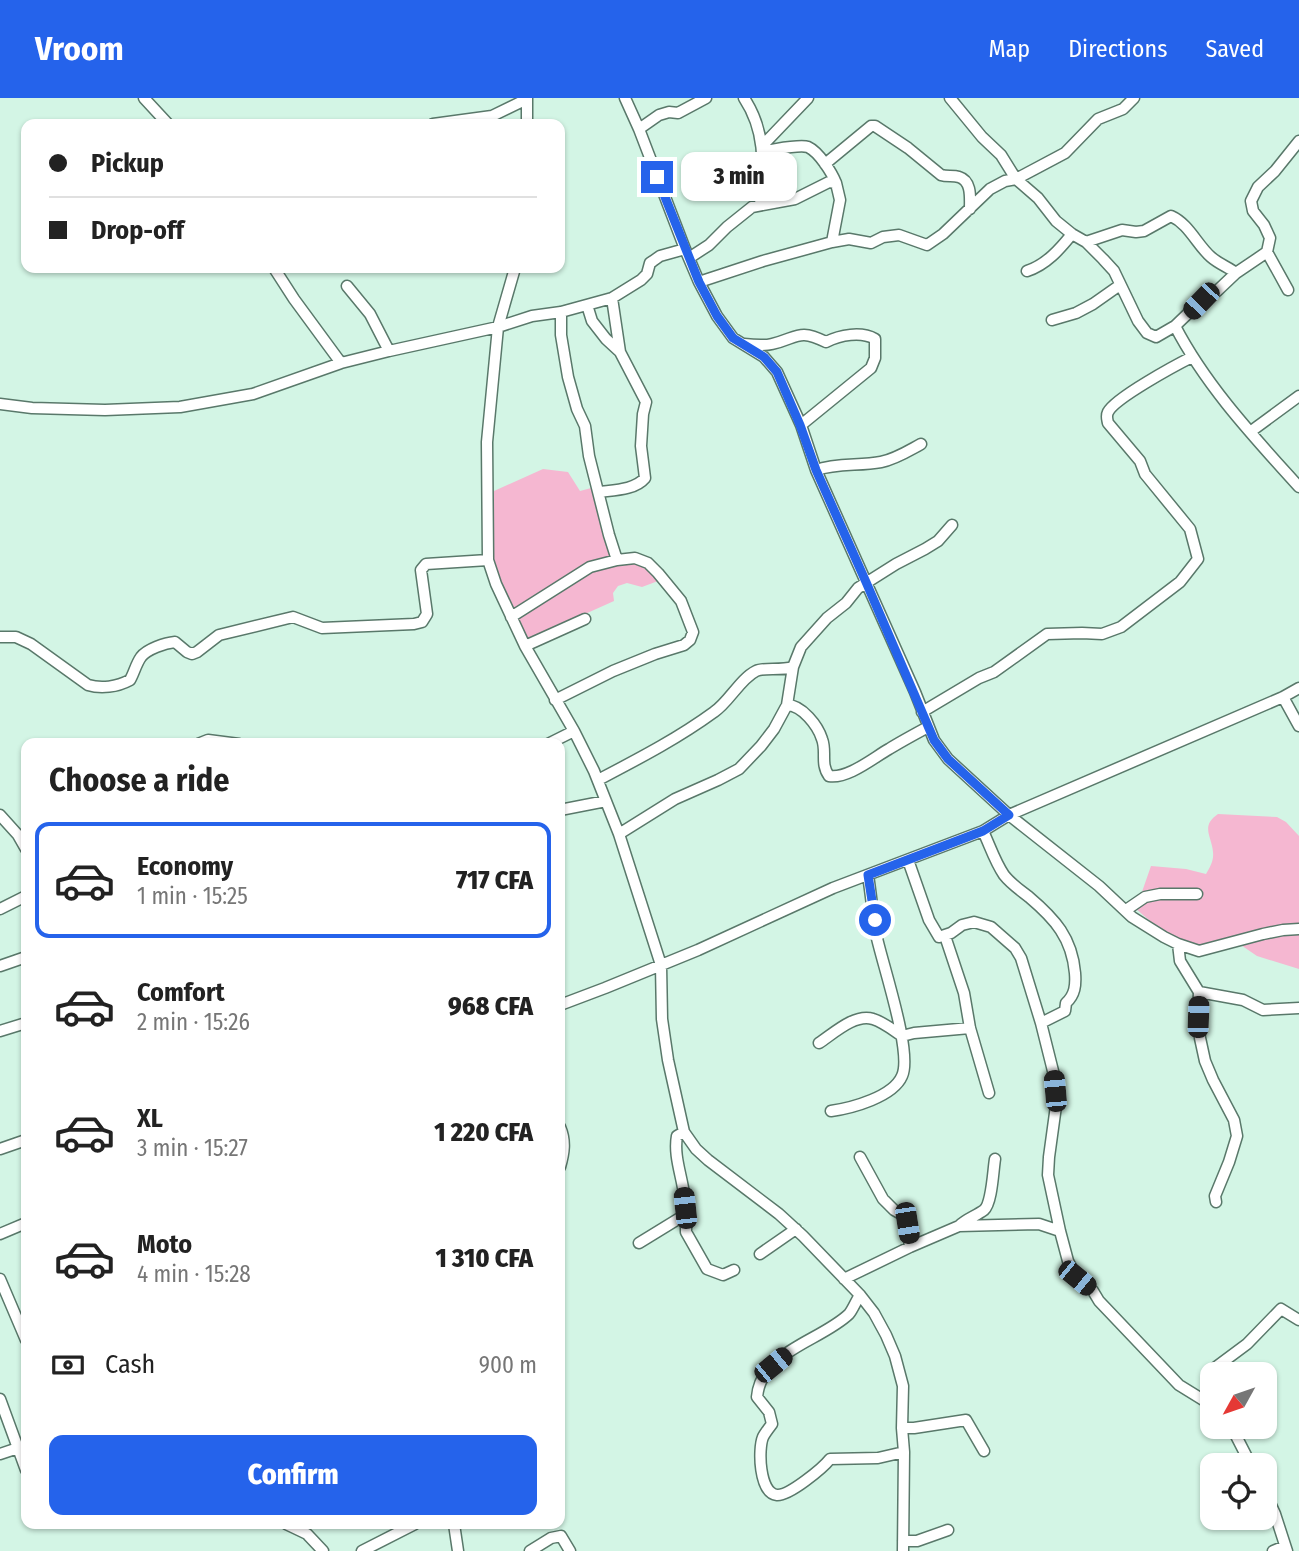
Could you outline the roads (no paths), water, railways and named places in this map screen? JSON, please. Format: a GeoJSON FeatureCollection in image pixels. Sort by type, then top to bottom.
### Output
{"type":"FeatureCollection","features":[{"type":"Feature","properties":{"kind":"street"},"geometry":{"type":"LineString","coordinates":[[144,98],[163,119]]}},
{"type":"Feature","properties":{"kind":"street"},"geometry":{"type":"LineString","coordinates":[[470,119],[492,116],[527,98],[527,119]]}},
{"type":"Feature","properties":{"kind":"street"},"geometry":{"type":"LineString","coordinates":[[625,98],[687,254],[717,316],[733,338],[764,357],[777,372],[816,470],[928,727],[948,759],[1009,815],[1076,867],[1132,917],[1178,944],[1199,951],[1263,934],[1299,929]]}},
{"type":"Feature","properties":{"kind":"street"},"geometry":{"type":"LineString","coordinates":[[639,129],[659,115],[678,113],[706,98]]}},
{"type":"Feature","properties":{"kind":"street"},"geometry":{"type":"LineString","coordinates":[[744,98],[755,121],[763,148],[760,205]]}},
{"type":"Feature","properties":{"kind":"street"},"geometry":{"type":"LineString","coordinates":[[763,148],[778,128],[808,98]]}},
{"type":"Feature","properties":{"kind":"street"},"geometry":{"type":"LineString","coordinates":[[950,98],[982,137],[1001,155],[1016,179],[1038,198],[1056,220],[1104,259],[1114,271],[1138,321],[1151,336],[1156,337],[1175,326],[1201,301],[1267,251]]}},
{"type":"Feature","properties":{"kind":"street"},"geometry":{"type":"LineString","coordinates":[[699,282],[763,261],[849,239],[871,243],[883,237],[899,235],[927,245],[943,234],[990,189],[1016,179],[1065,153],[1098,119],[1123,109],[1134,98]]}},
{"type":"Feature","properties":{"kind":"street"},"geometry":{"type":"LineString","coordinates":[[755,121],[778,128]]}},
{"type":"Feature","properties":{"kind":"street"},"geometry":{"type":"LineString","coordinates":[[825,164],[871,126],[875,126],[941,174],[966,181],[969,186],[970,209]]}},
{"type":"Feature","properties":{"kind":"street"},"geometry":{"type":"LineString","coordinates":[[1288,290],[1267,251],[1270,238],[1253,211],[1251,201],[1258,187],[1299,141]]}},
{"type":"Feature","properties":{"kind":"street"},"geometry":{"type":"LineString","coordinates":[[763,148],[809,148],[832,173],[840,201],[832,242]]}},
{"type":"Feature","properties":{"kind":"street"},"geometry":{"type":"LineString","coordinates":[[0,404],[32,408],[105,410],[180,407],[253,394],[341,363],[612,298],[641,280],[647,274],[650,263],[660,257],[687,254],[709,245],[746,210],[795,199],[829,182],[836,183]]}},
{"type":"Feature","properties":{"kind":"street"},"geometry":{"type":"LineString","coordinates":[[1086,243],[1122,230],[1144,231],[1171,216],[1179,220],[1211,258],[1236,273]]}},
{"type":"Feature","properties":{"kind":"street"},"geometry":{"type":"LineString","coordinates":[[1027,271],[1059,250],[1072,234]]}},
{"type":"Feature","properties":{"kind":"street"},"geometry":{"type":"LineString","coordinates":[[277,273],[341,363]]}},
{"type":"Feature","properties":{"kind":"street"},"geometry":{"type":"LineString","coordinates":[[514,273],[498,327],[487,442],[488,559],[496,584],[525,646],[574,730],[598,780],[619,834],[661,965],[662,1019],[684,1132],[708,1160],[765,1202],[796,1229],[874,1313],[895,1356],[903,1386],[903,1546],[948,1530]]}},
{"type":"Feature","properties":{"kind":"street"},"geometry":{"type":"LineString","coordinates":[[1052,320],[1076,313],[1120,285]]}},
{"type":"Feature","properties":{"kind":"street"},"geometry":{"type":"LineString","coordinates":[[347,286],[370,314],[389,351]]}},
{"type":"Feature","properties":{"kind":"street"},"geometry":{"type":"LineString","coordinates":[[599,492],[638,485],[645,478],[642,446],[646,402],[620,352],[612,298]]}},
{"type":"Feature","properties":{"kind":"street"},"geometry":{"type":"LineString","coordinates":[[587,305],[592,321],[620,352]]}},
{"type":"Feature","properties":{"kind":"street"},"geometry":{"type":"LineString","coordinates":[[561,312],[561,335],[568,377],[585,426],[589,456],[617,560]]}},
{"type":"Feature","properties":{"kind":"street"},"geometry":{"type":"LineString","coordinates":[[1175,326],[1192,356],[1250,432],[1299,487]]}},
{"type":"Feature","properties":{"kind":"street"},"geometry":{"type":"LineString","coordinates":[[744,344],[771,345],[797,334],[812,335],[826,342],[836,337],[853,335],[869,336],[875,340],[875,358],[871,368],[800,425]]}},
{"type":"Feature","properties":{"kind":"street"},"geometry":{"type":"LineString","coordinates":[[922,712],[994,672],[1047,634],[1102,634],[1122,627],[1180,582],[1198,559],[1190,529],[1145,474],[1139,461],[1108,422],[1107,416],[1108,410],[1118,402],[1160,373],[1192,356]]}},
{"type":"Feature","properties":{"kind":"street"},"geometry":{"type":"LineString","coordinates":[[1250,432],[1299,397]]}},
{"type":"Feature","properties":{"kind":"street"},"geometry":{"type":"LineString","coordinates":[[816,470],[837,464],[851,465],[892,459],[921,444]]}},
{"type":"Feature","properties":{"kind":"street"},"geometry":{"type":"LineString","coordinates":[[619,834],[675,799],[739,769],[767,738],[787,705],[793,667],[801,647],[858,588],[938,541],[952,525]]}},
{"type":"Feature","properties":{"kind":"street"},"geometry":{"type":"LineString","coordinates":[[512,617],[590,567],[635,558],[648,563],[681,601],[693,632],[684,645],[613,671],[555,700]]}},
{"type":"Feature","properties":{"kind":"street"},"geometry":{"type":"LineString","coordinates":[[0,637],[16,637],[31,644],[88,685],[118,685],[130,680],[141,657],[169,642],[175,642],[192,654],[219,635],[293,617],[322,628],[422,622],[427,614],[421,570],[423,566],[488,559]]}},
{"type":"Feature","properties":{"kind":"street"},"geometry":{"type":"LineString","coordinates":[[525,646],[585,619]]}},
{"type":"Feature","properties":{"kind":"street"},"geometry":{"type":"LineString","coordinates":[[598,780],[662,747],[717,710],[755,671],[793,667]]}},
{"type":"Feature","properties":{"kind":"street"},"geometry":{"type":"LineString","coordinates":[[565,1003],[743,930],[833,888],[983,831],[1009,815],[1283,698],[1299,688]]}},
{"type":"Feature","properties":{"kind":"street"},"geometry":{"type":"LineString","coordinates":[[1283,698],[1299,726]]}},
{"type":"Feature","properties":{"kind":"street"},"geometry":{"type":"LineString","coordinates":[[787,705],[793,705],[805,714],[818,732],[824,748],[824,766],[829,776],[836,777],[861,767],[928,727]]}},
{"type":"Feature","properties":{"kind":"street"},"geometry":{"type":"LineString","coordinates":[[559,738],[574,730]]}},
{"type":"Feature","properties":{"kind":"street"},"geometry":{"type":"LineString","coordinates":[[565,809],[606,801]]}},
{"type":"Feature","properties":{"kind":"street"},"geometry":{"type":"LineString","coordinates":[[0,815],[21,832]]}},
{"type":"Feature","properties":{"kind":"street"},"geometry":{"type":"LineString","coordinates":[[983,831],[1010,883],[1050,917],[1064,932],[1068,941],[1076,984],[1072,998],[1066,1003],[1065,1011],[1041,1023]]}},
{"type":"Feature","properties":{"kind":"street"},"geometry":{"type":"LineString","coordinates":[[908,860],[929,920],[939,937],[974,922],[991,927],[1021,958],[1054,1075],[1056,1106],[1048,1175],[1068,1261],[1077,1278],[1093,1291],[1099,1301],[1179,1385],[1200,1398]]}},
{"type":"Feature","properties":{"kind":"street"},"geometry":{"type":"LineString","coordinates":[[831,1111],[873,1100],[891,1089],[902,1076],[905,1059],[902,1036],[876,934],[868,875]]}},
{"type":"Feature","properties":{"kind":"street"},"geometry":{"type":"LineString","coordinates":[[1126,910],[1145,897],[1160,894],[1196,894]]}},
{"type":"Feature","properties":{"kind":"street"},"geometry":{"type":"LineString","coordinates":[[0,909],[21,898]]}},
{"type":"Feature","properties":{"kind":"street"},"geometry":{"type":"LineString","coordinates":[[945,936],[964,993],[989,1093]]}},
{"type":"Feature","properties":{"kind":"street"},"geometry":{"type":"LineString","coordinates":[[1178,944],[1180,961],[1199,992],[1198,1017],[1205,1060],[1234,1119],[1237,1136],[1230,1162],[1215,1196],[1216,1202]]}},
{"type":"Feature","properties":{"kind":"street"},"geometry":{"type":"LineString","coordinates":[[0,965],[21,959]]}},
{"type":"Feature","properties":{"kind":"street"},"geometry":{"type":"LineString","coordinates":[[1199,992],[1243,1000],[1263,1010],[1299,1008]]}},
{"type":"Feature","properties":{"kind":"street"},"geometry":{"type":"LineString","coordinates":[[818,1043],[852,1021],[869,1017],[902,1036],[971,1028]]}},
{"type":"Feature","properties":{"kind":"street"},"geometry":{"type":"LineString","coordinates":[[0,1031],[21,1025]]}},
{"type":"Feature","properties":{"kind":"street"},"geometry":{"type":"LineString","coordinates":[[639,1243],[682,1216],[684,1198],[675,1147],[677,1136],[684,1132]]}},
{"type":"Feature","properties":{"kind":"street"},"geometry":{"type":"LineString","coordinates":[[0,1149],[21,1142]]}},
{"type":"Feature","properties":{"kind":"street"},"geometry":{"type":"LineString","coordinates":[[860,1157],[883,1199],[903,1215],[907,1223],[910,1247]]}},
{"type":"Feature","properties":{"kind":"street"},"geometry":{"type":"LineString","coordinates":[[844,1279],[959,1226],[986,1209],[991,1200],[995,1159]]}},
{"type":"Feature","properties":{"kind":"street"},"geometry":{"type":"LineString","coordinates":[[682,1216],[686,1221],[687,1232],[707,1269],[723,1275],[734,1270]]}},
{"type":"Feature","properties":{"kind":"street"},"geometry":{"type":"LineString","coordinates":[[959,1226],[1039,1224],[1060,1231]]}},
{"type":"Feature","properties":{"kind":"street"},"geometry":{"type":"LineString","coordinates":[[0,1234],[21,1225]]}},
{"type":"Feature","properties":{"kind":"street"},"geometry":{"type":"LineString","coordinates":[[760,1254],[796,1229]]}},
{"type":"Feature","properties":{"kind":"street"},"geometry":{"type":"LineString","coordinates":[[0,1279],[21,1328]]}},
{"type":"Feature","properties":{"kind":"street"},"geometry":{"type":"LineString","coordinates":[[860,1295],[850,1313],[830,1328],[786,1353],[763,1376],[757,1388],[757,1397],[769,1412],[772,1424],[762,1439],[761,1475],[769,1490],[780,1495],[810,1477],[830,1459],[878,1458],[904,1452]]}},
{"type":"Feature","properties":{"kind":"street"},"geometry":{"type":"LineString","coordinates":[[1223,1362],[1247,1344],[1281,1309],[1299,1320]]}},
{"type":"Feature","properties":{"kind":"street"},"geometry":{"type":"LineString","coordinates":[[0,1399],[21,1456]]}},
{"type":"Feature","properties":{"kind":"street"},"geometry":{"type":"LineString","coordinates":[[902,1427],[914,1428],[966,1420],[984,1451]]}},
{"type":"Feature","properties":{"kind":"street"},"geometry":{"type":"LineString","coordinates":[[0,1454],[18,1448]]}},
{"type":"Feature","properties":{"kind":"street"},"geometry":{"type":"LineString","coordinates":[[1273,1551],[1286,1549],[1277,1525]]}},
{"type":"Feature","properties":{"kind":"street"},"geometry":{"type":"LineString","coordinates":[[296,1529],[307,1534],[323,1551]]}},
{"type":"Feature","properties":{"kind":"street"},"geometry":{"type":"LineString","coordinates":[[362,1551],[405,1529]]}},
{"type":"Feature","properties":{"kind":"street"},"geometry":{"type":"LineString","coordinates":[[455,1529],[458,1551]]}},
{"type":"Feature","properties":{"kind":"street"},"geometry":{"type":"LineString","coordinates":[[530,1551],[551,1538],[561,1536],[570,1551]]}}]}
